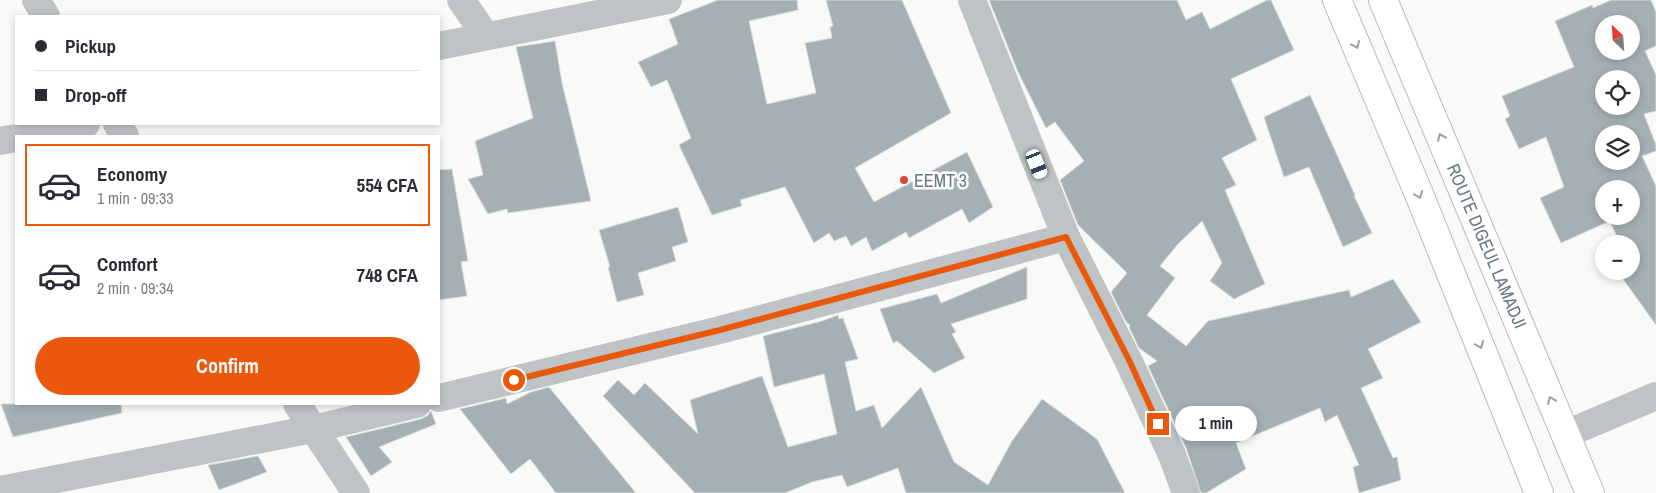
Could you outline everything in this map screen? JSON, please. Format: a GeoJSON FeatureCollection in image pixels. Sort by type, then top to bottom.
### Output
{"type":"FeatureCollection","features":[{"type":"Feature","properties":{"kind":"main road"},"geometry":{"type":"LineString","coordinates":[[1337,0],[1419,194],[1539,493]]}},
{"type":"Feature","properties":{"kind":"main road","name":"ROUTE DIGEUL LAMADJI"},"geometry":{"type":"LineString","coordinates":[[1383,0],[1590,493]]}},
{"type":"Feature","properties":{"kind":"street"},"geometry":{"type":"LineString","coordinates":[[36,0],[45,15]]}},
{"type":"Feature","properties":{"kind":"street"},"geometry":{"type":"LineString","coordinates":[[461,0],[486,36]]}},
{"type":"Feature","properties":{"kind":"street"},"geometry":{"type":"LineString","coordinates":[[440,46],[668,0]]}},
{"type":"Feature","properties":{"kind":"street"},"geometry":{"type":"LineString","coordinates":[[972,0],[1066,237],[1130,362],[1172,455],[1186,493]]}},
{"type":"Feature","properties":{"kind":"street"},"geometry":{"type":"LineString","coordinates":[[29,135],[81,125]]}},
{"type":"Feature","properties":{"kind":"street"},"geometry":{"type":"LineString","coordinates":[[0,141],[15,138]]}},
{"type":"Feature","properties":{"kind":"street"},"geometry":{"type":"LineString","coordinates":[[440,398],[720,330],[1066,237]]}},
{"type":"Feature","properties":{"kind":"street"},"geometry":{"type":"LineString","coordinates":[[1566,434],[1656,396]]}},
{"type":"Feature","properties":{"kind":"street"},"geometry":{"type":"LineString","coordinates":[[298,405],[356,493]]}},
{"type":"Feature","properties":{"kind":"street"},"geometry":{"type":"LineString","coordinates":[[0,490],[313,429],[413,405]]}},
{"type":"Feature","properties":{"kind":"building"},"geometry":{"type":"Polygon","coordinates":[[[718,0],[797,0],[798,10],[749,21],[767,104],[816,93],[805,43],[832,38],[830,27],[833,26],[826,0],[902,0],[951,113],[855,168],[874,202],[967,152],[993,207],[969,223],[962,209],[909,238],[906,232],[872,251],[866,237],[851,246],[846,236],[834,241],[829,233],[814,243],[785,187],[740,200],[742,206],[712,215],[679,145],[691,138],[667,80],[651,87],[638,62],[678,44],[669,19],[718,0]]]}},
{"type":"Feature","properties":{"kind":"building"},"geometry":{"type":"Polygon","coordinates":[[[989,0],[1177,0],[1186,20],[1202,12],[1210,29],[1267,0],[1271,0],[1294,50],[1231,79],[1257,140],[1222,158],[1236,185],[1225,190],[1265,284],[1234,299],[1210,281],[1222,263],[1202,221],[1178,244],[1160,266],[1175,278],[1147,315],[1186,346],[1208,321],[1349,290],[1351,297],[1393,279],[1421,322],[1368,349],[1383,378],[1361,388],[1393,458],[1397,457],[1401,480],[1359,493],[1353,467],[1359,465],[1337,415],[1325,422],[1320,408],[1236,443],[1246,469],[1206,493],[1201,493],[1186,448],[1148,366],[1157,361],[1139,348],[1129,327],[1130,325],[1126,322],[1111,292],[1127,273],[1078,225],[1060,180],[1084,161],[1055,122],[1046,128],[1018,72],[989,0]]]}},
{"type":"Feature","properties":{"kind":"building"},"geometry":{"type":"Polygon","coordinates":[[[1611,0],[1651,0],[1656,12],[1656,46],[1645,51],[1656,75],[1656,111],[1644,114],[1656,145],[1656,151],[1642,156],[1656,186],[1656,325],[1624,280],[1640,280],[1640,235],[1616,235],[1612,225],[1640,225],[1640,180],[1595,180],[1595,225],[1601,225],[1561,243],[1540,198],[1564,187],[1546,137],[1519,149],[1505,119],[1510,116],[1502,96],[1574,67],[1555,21],[1592,5],[1593,8],[1611,0]]]}},
{"type":"Feature","properties":{"kind":"building"},"geometry":{"type":"Polygon","coordinates":[[[555,41],[562,83],[591,201],[508,213],[507,209],[488,214],[468,179],[483,175],[475,141],[533,118],[516,47],[555,41]]]}},
{"type":"Feature","properties":{"kind":"building"},"geometry":{"type":"Polygon","coordinates":[[[1310,95],[1372,233],[1343,247],[1309,167],[1284,177],[1264,117],[1310,95]]]}},
{"type":"Feature","properties":{"kind":"building"},"geometry":{"type":"Polygon","coordinates":[[[452,169],[468,261],[461,262],[467,296],[440,300],[440,170],[452,169]]]}},
{"type":"Feature","properties":{"kind":"building"},"geometry":{"type":"Polygon","coordinates":[[[678,207],[688,242],[672,247],[676,261],[638,273],[644,295],[617,302],[608,267],[610,267],[599,230],[678,207]]]}},
{"type":"Feature","properties":{"kind":"building"},"geometry":{"type":"Polygon","coordinates":[[[1027,267],[1027,299],[951,324],[956,332],[952,334],[965,358],[934,373],[897,341],[893,343],[880,309],[937,294],[941,303],[1027,267]]]}},
{"type":"Feature","properties":{"kind":"building"},"geometry":{"type":"Polygon","coordinates":[[[838,315],[839,319],[843,318],[858,359],[845,362],[856,411],[874,405],[882,428],[921,387],[954,462],[988,485],[1012,441],[1042,399],[1097,439],[1125,493],[906,493],[898,468],[847,487],[842,475],[812,482],[785,493],[695,493],[603,396],[618,380],[634,395],[645,383],[698,434],[690,400],[762,376],[788,447],[837,434],[824,374],[774,387],[763,336],[838,315]]]}},
{"type":"Feature","properties":{"kind":"building"},"geometry":{"type":"Polygon","coordinates":[[[549,387],[636,493],[556,493],[530,459],[511,474],[460,409],[506,398],[507,404],[531,392],[549,387]]]}},
{"type":"Feature","properties":{"kind":"building"},"geometry":{"type":"Polygon","coordinates":[[[1,404],[121,405],[122,413],[13,437],[1,404]]]}},
{"type":"Feature","properties":{"kind":"building"},"geometry":{"type":"Polygon","coordinates":[[[431,411],[436,424],[379,447],[392,462],[371,476],[346,437],[421,419],[431,411]]]}},
{"type":"Feature","properties":{"kind":"building"},"geometry":{"type":"Polygon","coordinates":[[[258,456],[267,472],[219,490],[208,465],[258,456]]]}},
{"type":"Feature","properties":{"kind":"place","name":"EEMT 3"},"geometry":{"type":"Point","coordinates":[904,180]}},
{"type":"Feature","properties":{"kind":"route"},"geometry":{"type":"LineString","coordinates":[[514,380],[720,330],[1066,237],[1130,362],[1158,424]]}}]}
